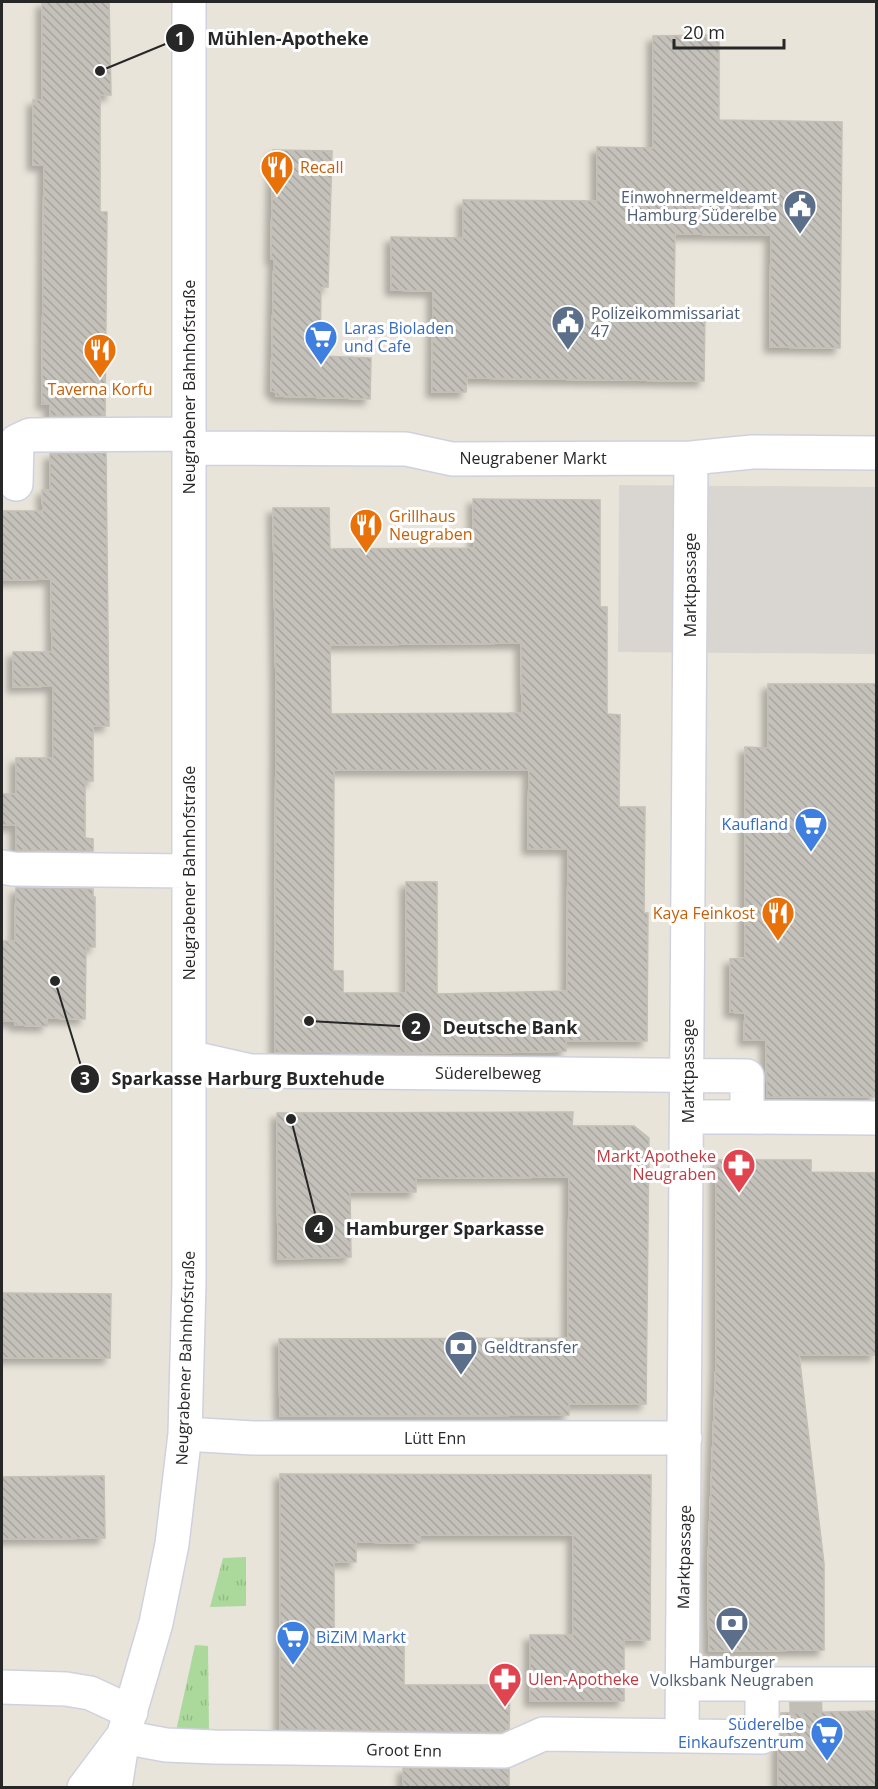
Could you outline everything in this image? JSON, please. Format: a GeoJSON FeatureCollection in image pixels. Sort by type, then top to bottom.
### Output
{"type":"FeatureCollection","features":[{"type":"Feature","properties":{"kind":"street","name":"Neugrabener Bahnhofstraße"},"geometry":{"type":"LineString","coordinates":[[115,1788],[127,1724],[156,1623],[172,1544],[184,1434],[189,1283],[189,2]]}},
{"type":"Feature","properties":{"kind":"street","name":"Neugrabener Markt"},"geometry":{"type":"LineString","coordinates":[[16,484],[17,441],[30,435],[406,449],[452,459],[691,458],[752,452],[876,453]]}},
{"type":"Feature","properties":{"kind":"street","name":"Marktpassage"},"geometry":{"type":"LineString","coordinates":[[682,1684],[691,458]]}},
{"type":"Feature","properties":{"kind":"street"},"geometry":{"type":"LineString","coordinates":[[2,867],[189,871]]}},
{"type":"Feature","properties":{"kind":"street","name":"Süderelbeweg"},"geometry":{"type":"LineString","coordinates":[[189,1057],[251,1071],[747,1076],[747,1117]]}},
{"type":"Feature","properties":{"kind":"street"},"geometry":{"type":"LineString","coordinates":[[687,1117],[876,1118]]}},
{"type":"Feature","properties":{"kind":"street","name":"Lütt Enn"},"geometry":{"type":"LineString","coordinates":[[184,1434],[253,1438],[685,1438]]}},
{"type":"Feature","properties":{"kind":"street"},"geometry":{"type":"LineString","coordinates":[[682,1735],[682,1684],[876,1684]]}},
{"type":"Feature","properties":{"kind":"street","name":"Groot Enn"},"geometry":{"type":"LineString","coordinates":[[2,1687],[66,1689],[90,1693],[127,1724],[166,1744],[214,1747],[505,1751],[543,1734],[770,1737],[762,1684]]}},
{"type":"Feature","properties":{"kind":"street","name":"Neugrabener Bahnhofstraße"},"geometry":{"type":"LineString","coordinates":[[84,1788],[127,1724]]}},
{"type":"Feature","properties":{"kind":"green space"},"geometry":{"type":"Polygon","coordinates":[[[246,1557],[246,1606],[210,1607],[223,1558],[246,1557]]]}},
{"type":"Feature","properties":{"kind":"green space"},"geometry":{"type":"Polygon","coordinates":[[[195,1645],[208,1646],[209,1731],[176,1731],[195,1645]]]}},
{"type":"Feature","properties":{"kind":"shaded area"},"geometry":{"type":"Polygon","coordinates":[[[619,485],[876,487],[876,654],[618,652],[619,485]]]}},
{"type":"Feature","properties":{"kind":"building"},"geometry":{"type":"Polygon","coordinates":[[[42,2],[109,2],[111,95],[100,95],[100,212],[107,212],[105,416],[50,416],[50,404],[42,404],[44,165],[33,165],[33,100],[42,100],[42,2]]]}},
{"type":"Feature","properties":{"kind":"building"},"geometry":{"type":"Polygon","coordinates":[[[719,35],[719,120],[842,122],[840,348],[770,347],[771,235],[675,234],[674,310],[705,310],[704,381],[467,378],[466,392],[432,392],[433,291],[391,290],[391,237],[463,238],[463,200],[597,201],[597,147],[653,148],[653,36],[719,35]]]}},
{"type":"Feature","properties":{"kind":"building"},"geometry":{"type":"Polygon","coordinates":[[[273,150],[332,151],[328,287],[321,287],[320,356],[371,358],[370,399],[276,396],[276,392],[271,391],[274,259],[271,259],[273,150]]]}},
{"type":"Feature","properties":{"kind":"building"},"geometry":{"type":"Polygon","coordinates":[[[106,453],[109,726],[93,726],[93,781],[85,781],[85,838],[93,839],[93,851],[16,850],[16,825],[2,825],[2,794],[16,794],[16,758],[53,758],[53,686],[13,687],[13,652],[52,652],[51,579],[2,580],[2,511],[43,511],[42,490],[50,490],[50,454],[106,453]]]}},
{"type":"Feature","properties":{"kind":"building"},"geometry":{"type":"Polygon","coordinates":[[[473,499],[600,500],[600,607],[607,607],[607,714],[620,715],[619,807],[645,807],[644,913],[648,913],[647,1041],[566,1041],[566,1051],[275,1052],[276,684],[273,508],[329,508],[330,549],[474,548],[473,499]],[[521,643],[330,645],[331,714],[522,713],[521,643]],[[334,770],[333,971],[343,971],[343,993],[406,993],[406,882],[437,882],[437,994],[567,991],[568,849],[528,849],[529,770],[334,770]]]}},
{"type":"Feature","properties":{"kind":"building","name":"Kaufland"},"geometry":{"type":"Polygon","coordinates":[[[768,684],[876,684],[876,1097],[767,1097],[766,1040],[744,1040],[745,1013],[730,1012],[730,959],[745,958],[745,747],[768,748],[768,684]]]}},
{"type":"Feature","properties":{"kind":"building"},"geometry":{"type":"Polygon","coordinates":[[[16,888],[93,889],[95,947],[86,947],[85,1019],[47,1018],[47,1026],[15,1025],[15,1021],[2,1021],[2,941],[15,941],[16,888]]]}},
{"type":"Feature","properties":{"kind":"building"},"geometry":{"type":"Polygon","coordinates":[[[573,1112],[572,1126],[634,1126],[649,1138],[646,1404],[569,1404],[569,1415],[280,1416],[279,1339],[568,1338],[569,1177],[416,1178],[416,1192],[350,1192],[351,1257],[278,1259],[277,1113],[573,1112]]]}},
{"type":"Feature","properties":{"kind":"building"},"geometry":{"type":"Polygon","coordinates":[[[716,1160],[811,1160],[811,1172],[876,1173],[876,1355],[799,1355],[824,1564],[824,1650],[709,1651],[708,1565],[716,1364],[716,1160]]]}},
{"type":"Feature","properties":{"kind":"building"},"geometry":{"type":"Polygon","coordinates":[[[2,1293],[111,1294],[110,1358],[2,1358],[2,1293]]]}},
{"type":"Feature","properties":{"kind":"building"},"geometry":{"type":"Polygon","coordinates":[[[280,1474],[651,1475],[650,1640],[624,1640],[624,1701],[530,1701],[530,1635],[573,1635],[573,1535],[420,1535],[420,1543],[356,1542],[356,1562],[334,1562],[334,1642],[404,1642],[404,1685],[510,1685],[509,1729],[501,1732],[280,1729],[280,1474]]]}},
{"type":"Feature","properties":{"kind":"building"},"geometry":{"type":"Polygon","coordinates":[[[104,1476],[105,1538],[2,1539],[2,1477],[104,1476]]]}},
{"type":"Feature","properties":{"kind":"building","name":"Süderelbe Einkaufszentrum"},"geometry":{"type":"Polygon","coordinates":[[[876,1711],[876,1788],[778,1788],[781,1713],[876,1711]]]}},
{"type":"Feature","properties":{"kind":"building"},"geometry":{"type":"Polygon","coordinates":[[[403,1768],[509,1769],[509,1788],[403,1788],[403,1768]]]}},
{"type":"Feature","properties":{"kind":"tunnel"},"geometry":{"type":"LineString","coordinates":[[805,1684],[806,1713]]}},
{"type":"Feature","properties":{"kind":"place","name":"Mühlen-Apotheke"},"geometry":{"type":"Point","coordinates":[100,71]}},
{"type":"Feature","properties":{"kind":"place","name":"Recall"},"geometry":{"type":"Point","coordinates":[277,196]}},
{"type":"Feature","properties":{"kind":"place","name":"Einwohnermeldeamt Hamburg Süderelbe"},"geometry":{"type":"Point","coordinates":[800,235]}},
{"type":"Feature","properties":{"kind":"place","name":"Polizeikommissariat 47"},"geometry":{"type":"Point","coordinates":[568,351]}},
{"type":"Feature","properties":{"kind":"place","name":"Laras Bioladen und Cafe"},"geometry":{"type":"Point","coordinates":[321,366]}},
{"type":"Feature","properties":{"kind":"place","name":"Taverna Korfu"},"geometry":{"type":"Point","coordinates":[100,379]}},
{"type":"Feature","properties":{"kind":"place","name":"Grillhaus Neugraben"},"geometry":{"type":"Point","coordinates":[366,554]}},
{"type":"Feature","properties":{"kind":"place","name":"Kaufland"},"geometry":{"type":"Point","coordinates":[811,853]}},
{"type":"Feature","properties":{"kind":"place","name":"Kaya Feinkost"},"geometry":{"type":"Point","coordinates":[778,942]}},
{"type":"Feature","properties":{"kind":"place","name":"Sparkasse Harburg Buxtehude"},"geometry":{"type":"Point","coordinates":[55,981]}},
{"type":"Feature","properties":{"kind":"place","name":"Deutsche Bank"},"geometry":{"type":"Point","coordinates":[309,1021]}},
{"type":"Feature","properties":{"kind":"place","name":"Hamburger Sparkasse"},"geometry":{"type":"Point","coordinates":[291,1119]}},
{"type":"Feature","properties":{"kind":"place","name":"Markt Apotheke Neugraben"},"geometry":{"type":"Point","coordinates":[739,1194]}},
{"type":"Feature","properties":{"kind":"place","name":"Geldtransfer"},"geometry":{"type":"Point","coordinates":[461,1376]}},
{"type":"Feature","properties":{"kind":"place","name":"Hamburger Volksbank Neugraben"},"geometry":{"type":"Point","coordinates":[732,1652]}},
{"type":"Feature","properties":{"kind":"place","name":"BiZiM Markt"},"geometry":{"type":"Point","coordinates":[293,1666]}},
{"type":"Feature","properties":{"kind":"place","name":"Ulen-Apotheke"},"geometry":{"type":"Point","coordinates":[505,1708]}},
{"type":"Feature","properties":{"kind":"place","name":"Süderelbe Einkaufszentrum"},"geometry":{"type":"Point","coordinates":[827,1762]}}]}
